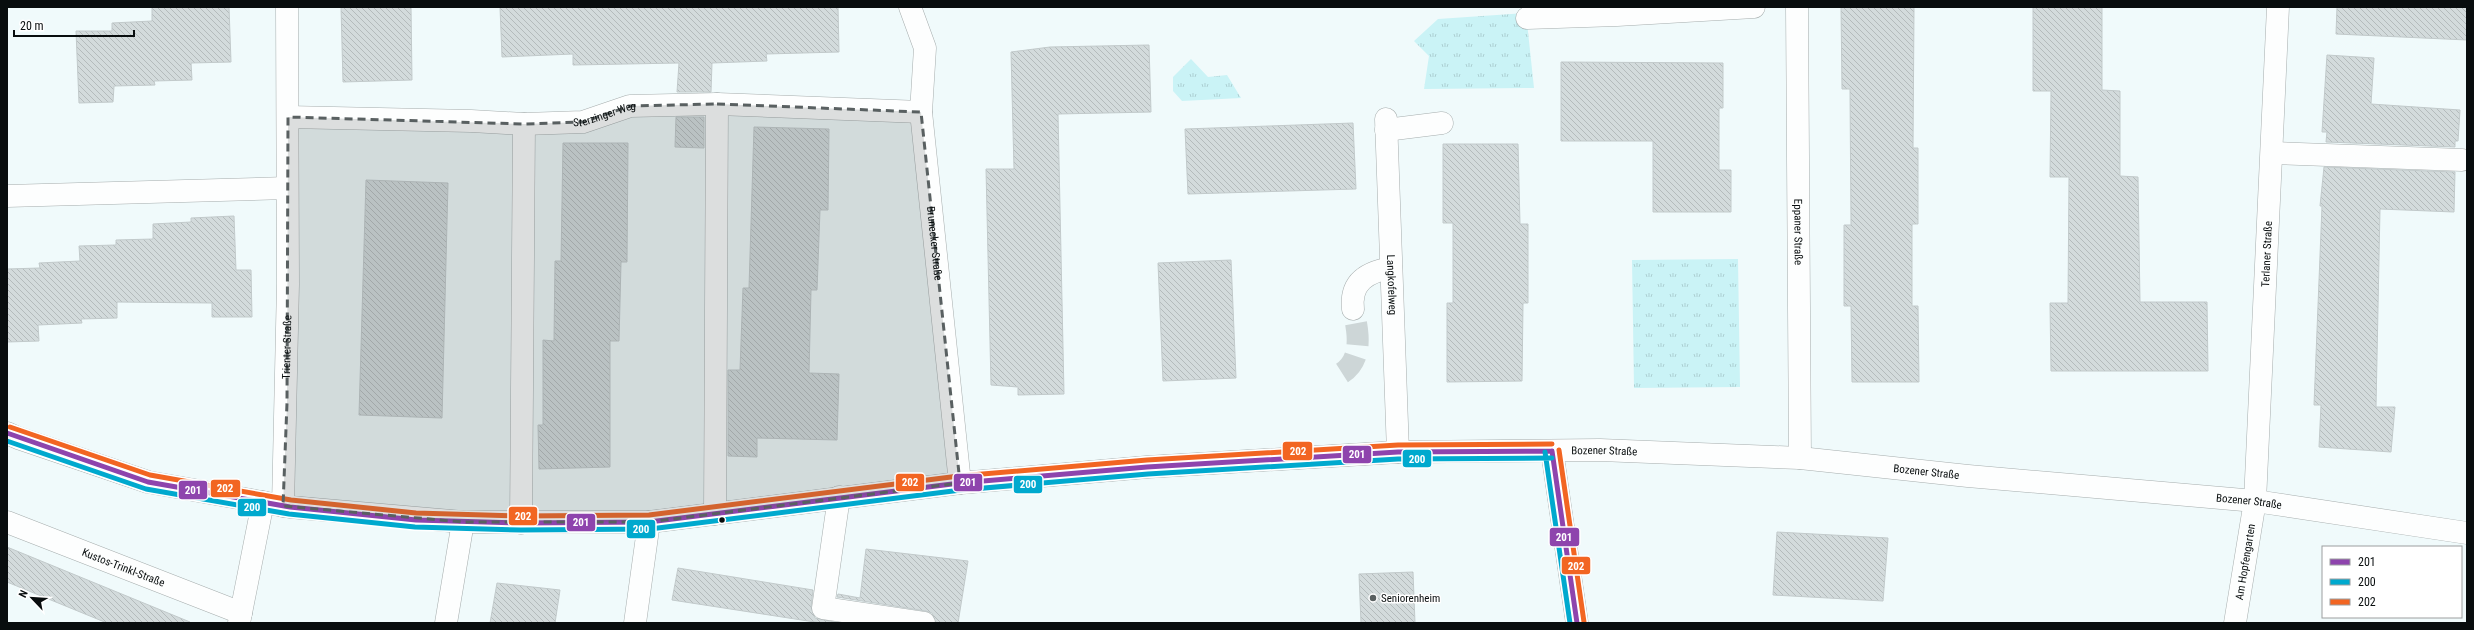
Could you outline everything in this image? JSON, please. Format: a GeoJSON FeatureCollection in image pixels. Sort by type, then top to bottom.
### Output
{"type":"FeatureCollection","features":[{"type":"Feature","properties":{"kind":"street","name":"Trienter Straße"},"geometry":{"type":"LineString","coordinates":[[273,504],[287,403],[287,7]]}},
{"type":"Feature","properties":{"kind":"street","name":"Brunecker Straße"},"geometry":{"type":"LineString","coordinates":[[910,7],[925,48],[921,112],[960,483]]}},
{"type":"Feature","properties":{"kind":"street"},"geometry":{"type":"LineString","coordinates":[[1527,18],[1617,15],[1754,7]]}},
{"type":"Feature","properties":{"kind":"street","name":"Eppaner Straße"},"geometry":{"type":"LineString","coordinates":[[1797,7],[1800,458]]}},
{"type":"Feature","properties":{"kind":"street","name":"Terlaner Straße"},"geometry":{"type":"LineString","coordinates":[[2255,501],[2278,7]]}},
{"type":"Feature","properties":{"kind":"street","name":"Sterzinger Weg"},"geometry":{"type":"LineString","coordinates":[[288,117],[471,120],[524,124],[583,122],[630,106],[717,104],[921,112]]}},
{"type":"Feature","properties":{"kind":"street"},"geometry":{"type":"LineString","coordinates":[[715,514],[717,104]]}},
{"type":"Feature","properties":{"kind":"street","name":"Langkofelweg"},"geometry":{"type":"LineString","coordinates":[[1398,452],[1386,124],[1442,123]]}},
{"type":"Feature","properties":{"kind":"street"},"geometry":{"type":"LineString","coordinates":[[521,523],[524,124]]}},
{"type":"Feature","properties":{"kind":"street"},"geometry":{"type":"LineString","coordinates":[[2272,153],[2462,160]]}},
{"type":"Feature","properties":{"kind":"street"},"geometry":{"type":"LineString","coordinates":[[7,196],[287,188]]}},
{"type":"Feature","properties":{"kind":"street"},"geometry":{"type":"LineString","coordinates":[[1353,309],[1352,298],[1356,285],[1366,275],[1391,268]]}},
{"type":"Feature","properties":{"kind":"street","name":"Bozener Straße"},"geometry":{"type":"LineString","coordinates":[[7,432],[18,438],[148,482],[273,504],[463,522],[649,522],[960,483],[1147,467],[1398,452],[1600,450],[1800,458],[1968,476],[2255,501],[2467,533]]}},
{"type":"Feature","properties":{"kind":"street"},"geometry":{"type":"LineString","coordinates":[[1552,451],[1577,623]]}},
{"type":"Feature","properties":{"kind":"street"},"geometry":{"type":"LineString","coordinates":[[839,497],[823,608],[924,623]]}},
{"type":"Feature","properties":{"kind":"street","name":"Am Hopfengarten"},"geometry":{"type":"LineString","coordinates":[[2235,623],[2255,501]]}},
{"type":"Feature","properties":{"kind":"street","name":"Kustos-Trinkl-Straße"},"geometry":{"type":"LineString","coordinates":[[7,522],[240,618],[273,504]]}},
{"type":"Feature","properties":{"kind":"street"},"geometry":{"type":"LineString","coordinates":[[446,623],[463,522]]}},
{"type":"Feature","properties":{"kind":"street"},"geometry":{"type":"LineString","coordinates":[[635,623],[649,522]]}},
{"type":"Feature","properties":{"kind":"highlighted area"},"geometry":{"type":"Polygon","coordinates":[[[717,104],[921,112],[960,483],[649,522],[463,522],[283,506],[287,403],[288,117],[524,124],[583,122],[630,106],[717,104]]]}},
{"type":"Feature","properties":{"kind":"green space"},"geometry":{"type":"Polygon","coordinates":[[[1526,13],[1534,88],[1424,89],[1429,56],[1414,41],[1438,19],[1526,13]]]}},
{"type":"Feature","properties":{"kind":"green space"},"geometry":{"type":"Polygon","coordinates":[[[1191,59],[1208,77],[1227,75],[1241,98],[1182,101],[1173,91],[1173,77],[1191,59]]]}},
{"type":"Feature","properties":{"kind":"green space"},"geometry":{"type":"Polygon","coordinates":[[[1738,259],[1740,387],[1634,388],[1632,260],[1738,259]]]}},
{"type":"Feature","properties":{"kind":"building"},"geometry":{"type":"Polygon","coordinates":[[[152,7],[229,7],[231,62],[191,63],[192,80],[154,81],[155,85],[114,86],[113,102],[79,103],[76,31],[112,31],[112,23],[152,21],[152,7]]]}},
{"type":"Feature","properties":{"kind":"building"},"geometry":{"type":"Polygon","coordinates":[[[341,7],[411,7],[412,80],[343,82],[341,7]]]}},
{"type":"Feature","properties":{"kind":"building"},"geometry":{"type":"Polygon","coordinates":[[[500,7],[838,7],[839,52],[766,54],[767,61],[712,63],[711,92],[677,92],[679,63],[573,65],[573,54],[502,57],[500,7]]]}},
{"type":"Feature","properties":{"kind":"building"},"geometry":{"type":"Polygon","coordinates":[[[1841,7],[1914,7],[1913,148],[1918,148],[1918,224],[1912,224],[1912,306],[1918,306],[1919,382],[1852,382],[1851,306],[1844,306],[1844,225],[1851,225],[1850,89],[1842,89],[1841,7]]]}},
{"type":"Feature","properties":{"kind":"building"},"geometry":{"type":"Polygon","coordinates":[[[2033,7],[2102,7],[2102,90],[2120,91],[2120,176],[2138,177],[2140,302],[2207,302],[2208,371],[2051,371],[2050,303],[2068,303],[2069,177],[2050,177],[2051,91],[2033,91],[2033,7]]]}},
{"type":"Feature","properties":{"kind":"building"},"geometry":{"type":"Polygon","coordinates":[[[2337,7],[2467,7],[2467,40],[2336,34],[2337,7]]]}},
{"type":"Feature","properties":{"kind":"building"},"geometry":{"type":"Polygon","coordinates":[[[1149,45],[1151,112],[1058,114],[1064,394],[1018,395],[1018,387],[991,385],[986,169],[1014,169],[1011,52],[1050,47],[1149,45]]]}},
{"type":"Feature","properties":{"kind":"building"},"geometry":{"type":"Polygon","coordinates":[[[2327,55],[2374,58],[2371,104],[2460,110],[2458,141],[2455,141],[2455,147],[2326,142],[2327,132],[2322,132],[2327,55]]]}},
{"type":"Feature","properties":{"kind":"building"},"geometry":{"type":"Polygon","coordinates":[[[1561,62],[1723,63],[1723,108],[1719,108],[1719,170],[1731,170],[1731,212],[1653,212],[1653,141],[1561,141],[1561,62]]]}},
{"type":"Feature","properties":{"kind":"building"},"geometry":{"type":"Polygon","coordinates":[[[676,117],[704,117],[704,148],[675,147],[676,117]]]}},
{"type":"Feature","properties":{"kind":"building"},"geometry":{"type":"Polygon","coordinates":[[[1353,123],[1356,189],[1188,194],[1185,129],[1353,123]]]}},
{"type":"Feature","properties":{"kind":"building"},"geometry":{"type":"Polygon","coordinates":[[[754,127],[829,129],[828,210],[820,210],[817,290],[811,290],[809,373],[839,374],[837,440],[757,438],[757,457],[728,456],[728,370],[740,370],[743,288],[749,288],[754,127]]]}},
{"type":"Feature","properties":{"kind":"building"},"geometry":{"type":"Polygon","coordinates":[[[563,143],[628,143],[627,262],[621,262],[619,341],[610,341],[610,467],[539,469],[538,425],[543,425],[543,340],[554,341],[555,261],[561,261],[563,143]]]}},
{"type":"Feature","properties":{"kind":"building"},"geometry":{"type":"Polygon","coordinates":[[[1443,144],[1518,144],[1520,224],[1528,224],[1528,303],[1523,303],[1522,381],[1447,382],[1447,303],[1453,303],[1453,223],[1443,223],[1443,144]]]}},
{"type":"Feature","properties":{"kind":"building"},"geometry":{"type":"Polygon","coordinates":[[[2324,167],[2455,172],[2454,212],[2380,209],[2376,407],[2395,407],[2391,452],[2319,447],[2321,405],[2314,405],[2322,206],[2320,206],[2324,167]]]}},
{"type":"Feature","properties":{"kind":"building"},"geometry":{"type":"Polygon","coordinates":[[[366,180],[448,183],[442,418],[359,415],[366,180]]]}},
{"type":"Feature","properties":{"kind":"building"},"geometry":{"type":"Polygon","coordinates":[[[234,216],[236,270],[251,270],[252,317],[212,317],[212,303],[117,302],[117,318],[81,319],[82,323],[38,325],[39,341],[7,342],[7,269],[40,268],[39,263],[80,261],[79,246],[116,245],[116,240],[153,239],[153,224],[191,222],[191,218],[234,216]]]}},
{"type":"Feature","properties":{"kind":"building"},"geometry":{"type":"Polygon","coordinates":[[[1231,260],[1236,378],[1163,381],[1158,263],[1231,260]]]}},
{"type":"Feature","properties":{"kind":"building"},"geometry":{"type":"Polygon","coordinates":[[[1777,532],[1888,538],[1883,601],[1773,595],[1777,532]]]}},
{"type":"Feature","properties":{"kind":"building"},"geometry":{"type":"Polygon","coordinates":[[[7,547],[190,623],[107,623],[7,582],[7,547]]]}},
{"type":"Feature","properties":{"kind":"building"},"geometry":{"type":"Polygon","coordinates":[[[866,549],[968,561],[958,623],[936,623],[932,613],[926,611],[837,597],[838,594],[860,598],[866,549]]]}},
{"type":"Feature","properties":{"kind":"building"},"geometry":{"type":"Polygon","coordinates":[[[678,568],[813,590],[811,607],[815,618],[839,623],[821,623],[672,600],[678,568]]]}},
{"type":"Feature","properties":{"kind":"building"},"geometry":{"type":"Polygon","coordinates":[[[1413,572],[1415,623],[1361,623],[1359,574],[1413,572]]]}},
{"type":"Feature","properties":{"kind":"building"},"geometry":{"type":"Polygon","coordinates":[[[497,583],[560,590],[555,623],[490,623],[497,583]]]}},
{"type":"Feature","properties":{"kind":"tunnel"},"geometry":{"type":"LineString","coordinates":[[1342,373],[1354,360],[1358,344],[1358,335],[1353,309]]}},
{"type":"Feature","properties":{"kind":"transit line","name":"202"},"geometry":{"type":"LineString","coordinates":[[10,427],[150,475],[291,500],[416,513],[521,516],[649,515],[959,476],[1147,460],[1398,445],[1552,444]]}},
{"type":"Feature","properties":{"kind":"transit line","name":"201"},"geometry":{"type":"LineString","coordinates":[[7,433],[148,482],[290,507],[416,520],[521,523],[649,522],[960,483],[1147,467],[1398,452],[1552,451]]}},
{"type":"Feature","properties":{"kind":"transit line","name":"200"},"geometry":{"type":"LineString","coordinates":[[7,441],[146,489],[289,514],[415,527],[521,530],[650,529],[961,490],[1148,474],[1398,459],[1552,458]]}},
{"type":"Feature","properties":{"kind":"transit line","name":"202"},"geometry":{"type":"LineString","coordinates":[[1559,450],[1584,622]]}},
{"type":"Feature","properties":{"kind":"transit line","name":"201"},"geometry":{"type":"LineString","coordinates":[[1552,451],[1577,623]]}},
{"type":"Feature","properties":{"kind":"transit line","name":"200"},"geometry":{"type":"LineString","coordinates":[[1545,452],[1570,623]]}},
{"type":"Feature","properties":{"kind":"place","name":"Seniorenheim"},"geometry":{"type":"Point","coordinates":[1373,598]}}]}
